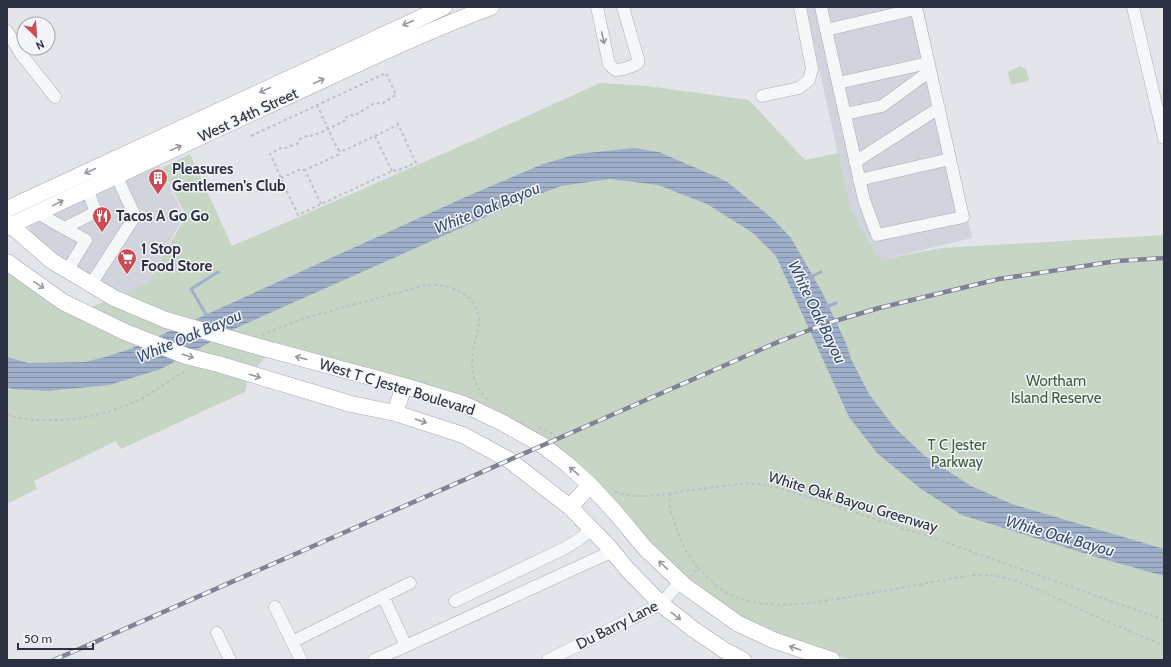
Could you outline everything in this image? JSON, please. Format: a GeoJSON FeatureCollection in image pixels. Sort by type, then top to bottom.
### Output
{"type":"FeatureCollection","features":[{"type":"Feature","properties":{"kind":"main road","name":"West 34th Street"},"geometry":{"type":"LineString","coordinates":[[7,209],[444,7]]}},
{"type":"Feature","properties":{"kind":"main road","name":"West 34th Street"},"geometry":{"type":"LineString","coordinates":[[8,225],[38,213],[116,175],[391,48],[451,22],[491,7]]}},
{"type":"Feature","properties":{"kind":"main road","name":"West T C Jester Boulevard"},"geometry":{"type":"LineString","coordinates":[[8,225],[52,261],[114,298],[166,320],[257,341],[463,404],[503,423],[542,445],[567,464],[590,485],[645,548],[686,580],[685,586],[737,624],[773,640],[832,660]]}},
{"type":"Feature","properties":{"kind":"main road","name":"West T C Jester Boulevard"},"geometry":{"type":"LineString","coordinates":[[7,262],[63,302],[126,332],[186,356],[218,364],[350,404],[395,412],[463,436],[509,460],[570,507],[661,604],[706,638],[743,660]]}},
{"type":"Feature","properties":{"kind":"main road"},"geometry":{"type":"LineString","coordinates":[[103,321],[114,298]]}},
{"type":"Feature","properties":{"kind":"main road"},"geometry":{"type":"LineString","coordinates":[[395,412],[404,386]]}},
{"type":"Feature","properties":{"kind":"main road"},"geometry":{"type":"LineString","coordinates":[[570,507],[590,485]]}},
{"type":"Feature","properties":{"kind":"street"},"geometry":{"type":"LineString","coordinates":[[597,7],[609,64],[616,70],[634,66],[638,63],[623,7]]}},
{"type":"Feature","properties":{"kind":"street"},"geometry":{"type":"LineString","coordinates":[[762,96],[799,88],[809,80],[812,69],[800,7]]}},
{"type":"Feature","properties":{"kind":"street"},"geometry":{"type":"LineString","coordinates":[[821,7],[826,30],[845,114],[859,180],[864,200],[877,235],[963,216],[916,8],[826,30]]}},
{"type":"Feature","properties":{"kind":"street"},"geometry":{"type":"LineString","coordinates":[[1133,7],[1164,138]]}},
{"type":"Feature","properties":{"kind":"street"},"geometry":{"type":"LineString","coordinates":[[7,31],[21,54],[55,97]]}},
{"type":"Feature","properties":{"kind":"street"},"geometry":{"type":"LineString","coordinates":[[838,83],[929,67]]}},
{"type":"Feature","properties":{"kind":"street"},"geometry":{"type":"LineString","coordinates":[[845,114],[882,106],[929,67]]}},
{"type":"Feature","properties":{"kind":"street"},"geometry":{"type":"LineString","coordinates":[[855,162],[938,108]]}},
{"type":"Feature","properties":{"kind":"street"},"geometry":{"type":"LineString","coordinates":[[859,180],[950,160]]}},
{"type":"Feature","properties":{"kind":"street"},"geometry":{"type":"LineString","coordinates":[[92,284],[135,216],[116,175]]}},
{"type":"Feature","properties":{"kind":"street"},"geometry":{"type":"LineString","coordinates":[[64,228],[96,212],[87,189]]}},
{"type":"Feature","properties":{"kind":"street"},"geometry":{"type":"LineString","coordinates":[[38,213],[86,240],[72,263],[69,271]]}},
{"type":"Feature","properties":{"kind":"street"},"geometry":{"type":"LineString","coordinates":[[455,601],[563,549],[592,529]]}},
{"type":"Feature","properties":{"kind":"street"},"geometry":{"type":"LineString","coordinates":[[374,660],[612,551]]}},
{"type":"Feature","properties":{"kind":"street","name":"Du Barry Lane"},"geometry":{"type":"LineString","coordinates":[[548,660],[661,604],[686,580]]}},
{"type":"Feature","properties":{"kind":"street"},"geometry":{"type":"LineString","coordinates":[[292,642],[410,583]]}},
{"type":"Feature","properties":{"kind":"street"},"geometry":{"type":"LineString","coordinates":[[383,596],[406,646]]}},
{"type":"Feature","properties":{"kind":"street"},"geometry":{"type":"LineString","coordinates":[[275,607],[300,660]]}},
{"type":"Feature","properties":{"kind":"street"},"geometry":{"type":"LineString","coordinates":[[217,633],[230,660]]}},
{"type":"Feature","properties":{"kind":"path"},"geometry":{"type":"LineString","coordinates":[[250,136],[386,73],[396,95],[383,103],[373,104],[354,116],[351,115],[345,118],[346,120],[328,129],[311,136],[309,135],[300,139],[298,143],[286,148],[283,147],[270,154],[298,215],[394,170],[396,171],[416,162],[397,122]]}},
{"type":"Feature","properties":{"kind":"path"},"geometry":{"type":"LineString","coordinates":[[317,105],[340,152]]}},
{"type":"Feature","properties":{"kind":"path"},"geometry":{"type":"LineString","coordinates":[[281,178],[301,169],[305,170],[398,125]]}},
{"type":"Feature","properties":{"kind":"path"},"geometry":{"type":"LineString","coordinates":[[376,136],[392,171]]}},
{"type":"Feature","properties":{"kind":"path"},"geometry":{"type":"LineString","coordinates":[[305,170],[321,204]]}},
{"type":"Feature","properties":{"kind":"path"},"geometry":{"type":"LineString","coordinates":[[257,341],[301,319],[415,288],[427,285],[453,288],[471,299],[477,308],[479,320],[472,361],[473,374],[476,386],[483,396],[492,404]]}},
{"type":"Feature","properties":{"kind":"path"},"geometry":{"type":"LineString","coordinates":[[7,415],[18,418],[47,420],[70,419],[98,414],[125,406],[145,397],[177,375],[194,367]]}},
{"type":"Feature","properties":{"kind":"path"},"geometry":{"type":"LineString","coordinates":[[538,427],[551,433],[561,442]]}},
{"type":"Feature","properties":{"kind":"path","name":"White Oak Bayou Greenway"},"geometry":{"type":"LineString","coordinates":[[614,492],[633,496],[649,496],[747,483],[784,489],[942,541],[1164,620]]}},
{"type":"Feature","properties":{"kind":"path"},"geometry":{"type":"LineString","coordinates":[[670,493],[670,509],[679,536],[686,551],[698,568],[718,586],[729,594],[743,599],[783,606],[986,574],[1019,582],[1044,592],[1074,607],[1164,646]]}},
{"type":"Feature","properties":{"kind":"path"},"geometry":{"type":"LineString","coordinates":[[686,580],[698,568]]}},
{"type":"Feature","properties":{"kind":"shaded area"},"geometry":{"type":"Polygon","coordinates":[[[805,7],[923,7],[972,238],[885,259],[880,259],[877,256],[850,207],[805,7]]]}},
{"type":"Feature","properties":{"kind":"shaded area"},"geometry":{"type":"Polygon","coordinates":[[[159,164],[184,216],[147,283],[119,295],[67,264],[30,234],[30,226],[32,223],[159,164]]]}},
{"type":"Feature","properties":{"kind":"green space"},"geometry":{"type":"Polygon","coordinates":[[[1020,66],[1026,69],[1029,79],[1028,81],[1011,85],[1008,72],[1020,66]]]}},
{"type":"Feature","properties":{"kind":"green space","name":"T C Jester Parkway"},"geometry":{"type":"Polygon","coordinates":[[[600,83],[647,86],[749,100],[805,160],[838,153],[850,207],[880,259],[941,248],[1164,235],[1164,660],[851,660],[796,643],[746,621],[671,566],[594,481],[442,390],[279,343],[245,379],[247,382],[245,392],[121,449],[116,441],[34,481],[37,489],[7,504],[7,269],[75,314],[147,283],[186,216],[162,168],[190,154],[232,246],[600,83]]]}},
{"type":"Feature","properties":{"kind":"water","name":"White Oak Bayou"},"geometry":{"type":"Polygon","coordinates":[[[634,148],[659,152],[726,181],[773,219],[791,238],[822,292],[846,343],[851,359],[869,394],[894,427],[925,456],[971,486],[1012,504],[1164,549],[1164,576],[1093,556],[962,515],[921,489],[877,453],[849,417],[776,256],[753,233],[707,204],[658,185],[610,179],[561,186],[526,199],[234,329],[161,369],[109,385],[47,391],[12,389],[7,387],[7,357],[28,363],[85,362],[130,349],[470,195],[543,164],[577,154],[634,148]]]}},
{"type":"Feature","properties":{"kind":"waterway","name":"White Oak Bayou"},"geometry":{"type":"LineString","coordinates":[[207,316],[191,289],[218,272]]}},
{"type":"Feature","properties":{"kind":"waterway","name":"White Oak Bayou"},"geometry":{"type":"LineString","coordinates":[[810,277],[821,272]]}},
{"type":"Feature","properties":{"kind":"waterway","name":"White Oak Bayou"},"geometry":{"type":"LineString","coordinates":[[826,307],[836,303]]}},
{"type":"Feature","properties":{"kind":"railway"},"geometry":{"type":"LineString","coordinates":[[54,660],[778,342],[828,323],[879,308],[999,279],[1117,261],[1164,258]]}},
{"type":"Feature","properties":{"kind":"place","name":"Pleasures Gentlemen's Club"},"geometry":{"type":"Point","coordinates":[158,195]}},
{"type":"Feature","properties":{"kind":"place","name":"Tacos A Go Go"},"geometry":{"type":"Point","coordinates":[102,233]}},
{"type":"Feature","properties":{"kind":"place","name":"1 Stop Food Store"},"geometry":{"type":"Point","coordinates":[127,275]}},
{"type":"Feature","properties":{"kind":"park label","name":"Wortham Island Reserve"},"geometry":{"type":"Point","coordinates":[1056,390]}}]}
